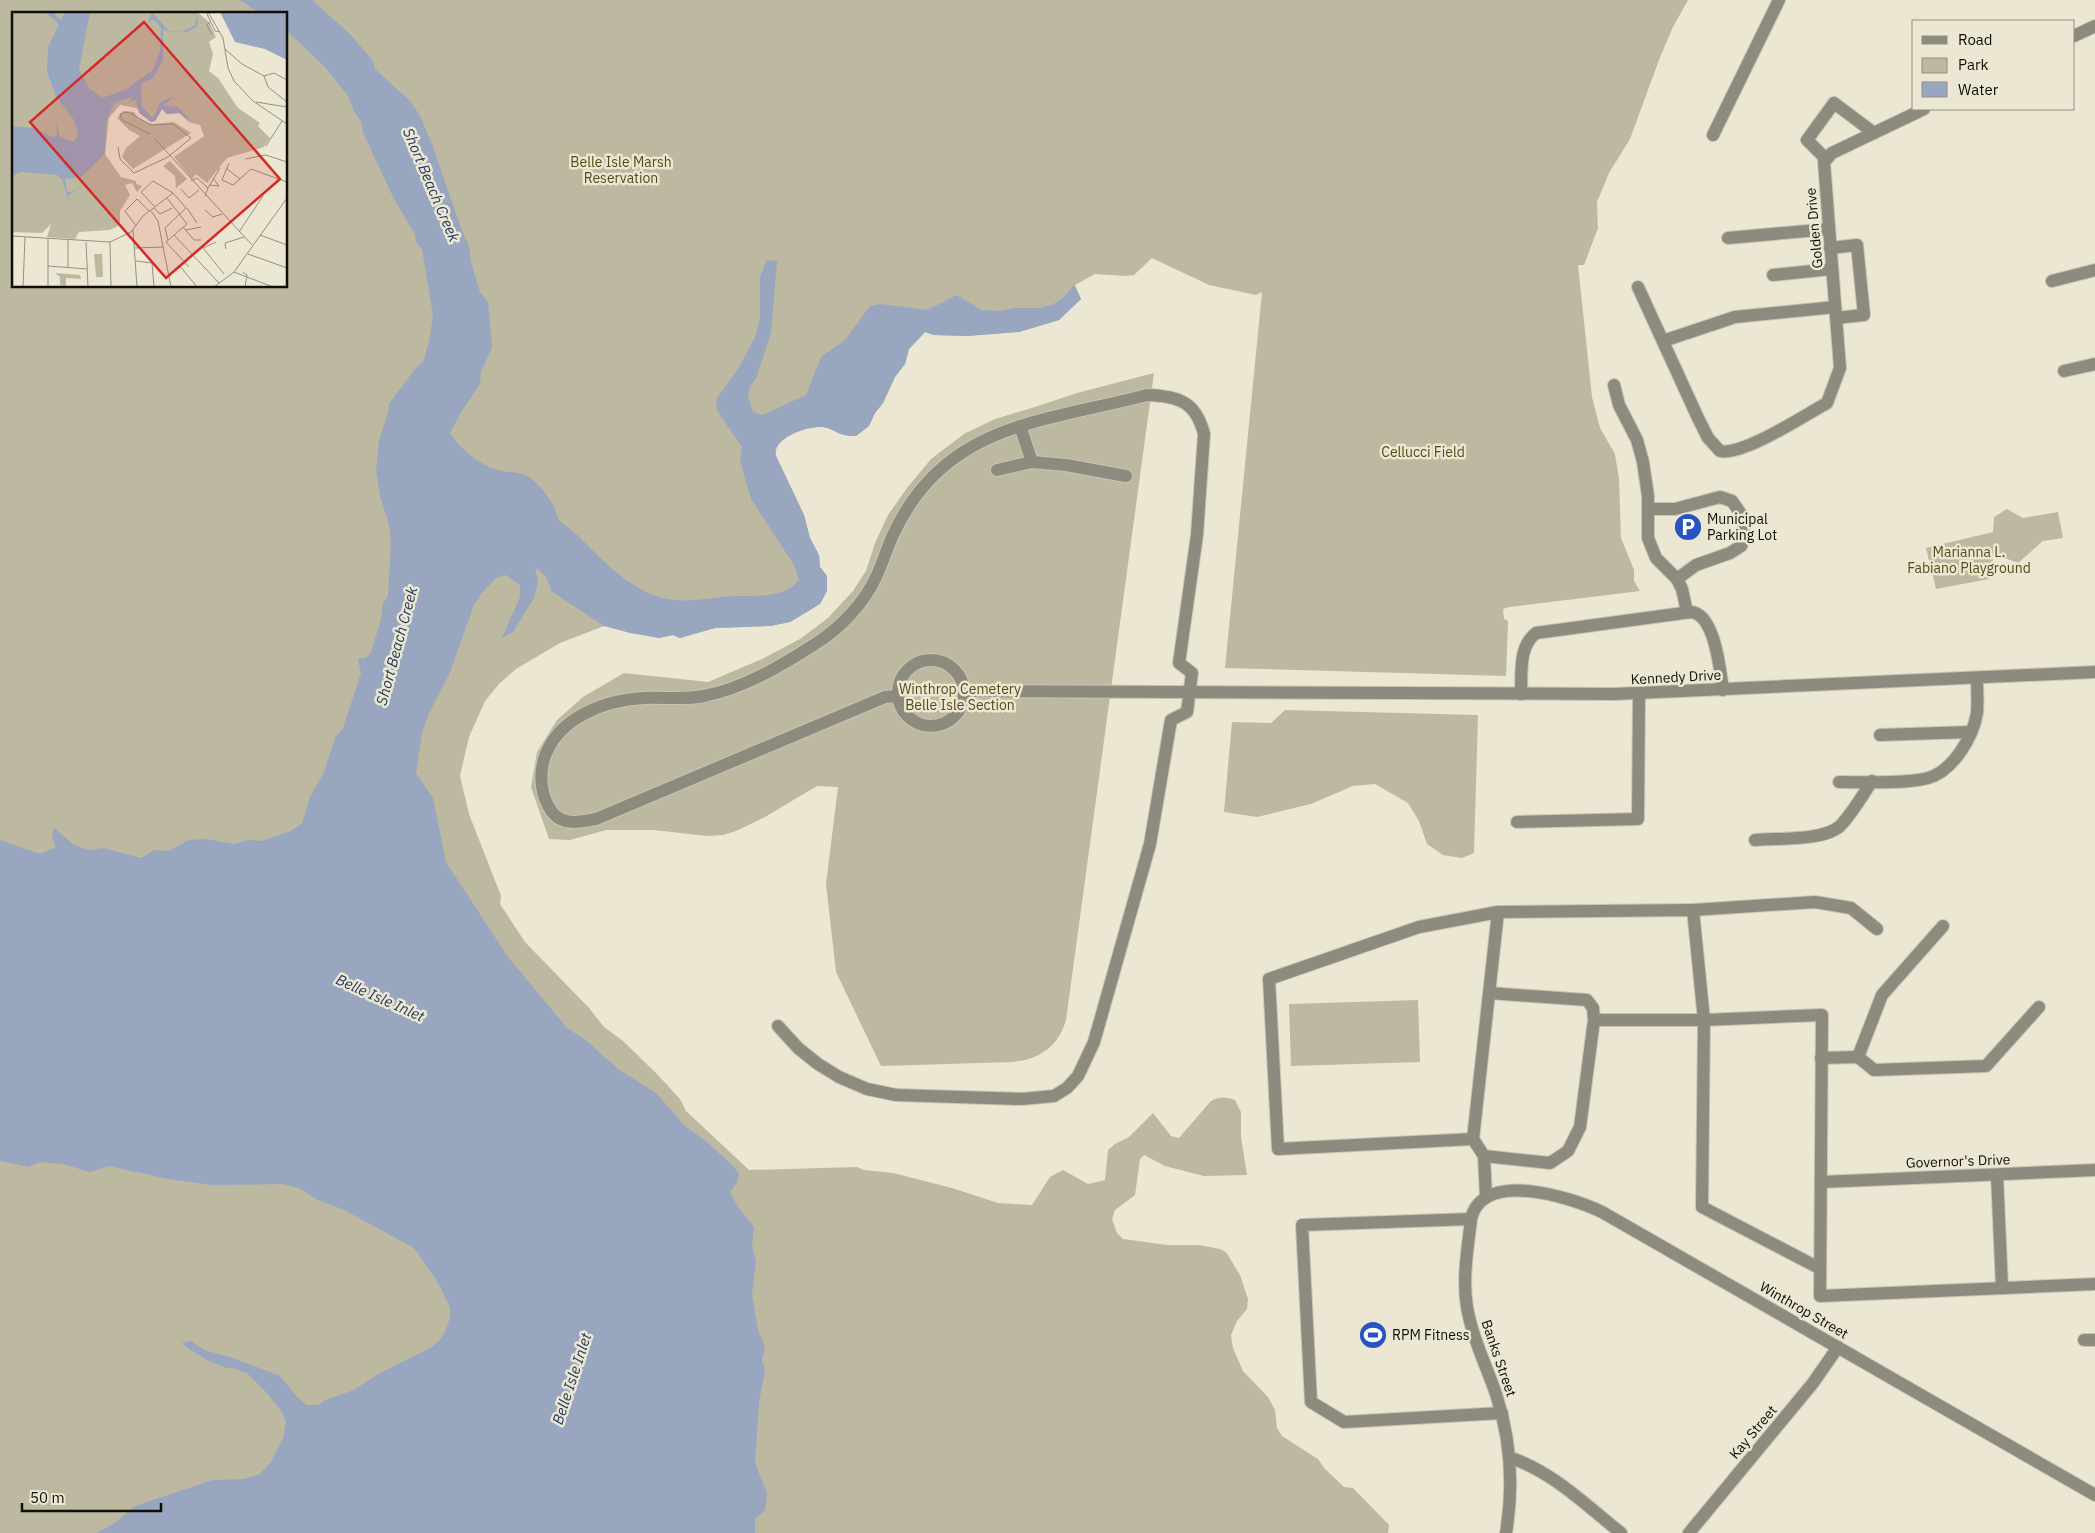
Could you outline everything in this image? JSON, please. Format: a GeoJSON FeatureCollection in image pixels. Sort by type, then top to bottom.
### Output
{"type":"FeatureCollection","features":[{"type":"Feature","properties":{"kind":"street"},"geometry":{"type":"LineString","coordinates":[[1713,135],[1779,0]]}},
{"type":"Feature","properties":{"kind":"street"},"geometry":{"type":"LineString","coordinates":[[2075,36],[2095,26]]}},
{"type":"Feature","properties":{"kind":"street"},"geometry":{"type":"LineString","coordinates":[[1874,133],[1834,102],[1807,140],[1826,159],[1832,153],[1874,133],[1922,110]]}},
{"type":"Feature","properties":{"kind":"street","name":"Golden Drive"},"geometry":{"type":"LineString","coordinates":[[1663,341],[1704,431],[1720,451],[1734,450],[1760,440],[1827,403],[1840,368],[1824,166],[1826,159]]}},
{"type":"Feature","properties":{"kind":"street"},"geometry":{"type":"LineString","coordinates":[[1728,238],[1829,229]]}},
{"type":"Feature","properties":{"kind":"street"},"geometry":{"type":"LineString","coordinates":[[1638,287],[1663,341],[1735,317],[1835,312],[1864,315],[1857,245],[1830,248]]}},
{"type":"Feature","properties":{"kind":"street"},"geometry":{"type":"LineString","coordinates":[[1773,275],[1832,268]]}},
{"type":"Feature","properties":{"kind":"street"},"geometry":{"type":"LineString","coordinates":[[2052,281],[2095,270]]}},
{"type":"Feature","properties":{"kind":"street"},"geometry":{"type":"LineString","coordinates":[[2064,371],[2095,364]]}},
{"type":"Feature","properties":{"kind":"street"},"geometry":{"type":"LineString","coordinates":[[1614,385],[1619,405],[1637,440],[1642,456],[1647,484],[1647,531],[1650,546],[1660,562],[1677,579],[1682,589],[1687,612]]}},
{"type":"Feature","properties":{"kind":"street"},"geometry":{"type":"LineString","coordinates":[[778,1026],[798,1048],[818,1064],[853,1083],[883,1093],[1029,1098],[1054,1096],[1067,1088],[1078,1076],[1094,1042],[1150,844],[1171,720],[1186,712],[1192,673],[1179,663],[1197,535],[1204,434],[1200,420],[1193,409],[1181,401],[1168,396],[1147,395],[1020,426],[986,438],[967,449],[928,481],[910,504],[893,534],[876,576],[866,594],[833,632],[754,680],[703,696],[646,697],[609,703],[576,718],[552,742],[546,754],[541,780],[544,795],[552,811],[560,820],[577,822],[596,819],[885,697],[898,696]]}},
{"type":"Feature","properties":{"kind":"street"},"geometry":{"type":"LineString","coordinates":[[1020,426],[1032,462]]}},
{"type":"Feature","properties":{"kind":"street"},"geometry":{"type":"LineString","coordinates":[[998,470],[1032,462],[1066,465],[1126,476]]}},
{"type":"Feature","properties":{"kind":"street"},"geometry":{"type":"LineString","coordinates":[[1648,509],[1675,509],[1720,496],[1732,501],[1743,517],[1746,535],[1741,546],[1730,553],[1696,565],[1677,579]]}},
{"type":"Feature","properties":{"kind":"street"},"geometry":{"type":"LineString","coordinates":[[1521,694],[1524,649],[1530,638],[1536,633],[1687,612],[1698,614],[1709,627],[1715,647],[1723,690]]}},
{"type":"Feature","properties":{"kind":"street"},"geometry":{"type":"LineString","coordinates":[[929,659],[939,660],[953,668],[962,681],[964,691],[961,706],[952,718],[944,724],[934,726],[919,723],[906,715],[900,706],[898,686],[902,676],[909,668],[918,662],[929,659]]}},
{"type":"Feature","properties":{"kind":"street","name":"Kennedy Drive"},"geometry":{"type":"LineString","coordinates":[[964,691],[1638,694],[2095,672]]}},
{"type":"Feature","properties":{"kind":"street"},"geometry":{"type":"LineString","coordinates":[[1839,782],[1921,780],[1937,775],[1955,758],[1970,732],[1976,714],[1977,678]]}},
{"type":"Feature","properties":{"kind":"street"},"geometry":{"type":"LineString","coordinates":[[1517,822],[1638,819],[1638,694]]}},
{"type":"Feature","properties":{"kind":"street"},"geometry":{"type":"LineString","coordinates":[[1880,736],[1970,732]]}},
{"type":"Feature","properties":{"kind":"street"},"geometry":{"type":"LineString","coordinates":[[1755,840],[1823,835],[1834,830],[1843,822],[1872,781]]}},
{"type":"Feature","properties":{"kind":"street"},"geometry":{"type":"LineString","coordinates":[[1472,1139],[1278,1149],[1269,979],[1419,927],[1498,912],[1693,910],[1815,902],[1851,908],[1877,929]]}},
{"type":"Feature","properties":{"kind":"street"},"geometry":{"type":"LineString","coordinates":[[1693,910],[1704,1020],[1702,1207],[1819,1268]]}},
{"type":"Feature","properties":{"kind":"street"},"geometry":{"type":"LineString","coordinates":[[1486,1197],[1484,1156],[1472,1139],[1498,912]]}},
{"type":"Feature","properties":{"kind":"street"},"geometry":{"type":"LineString","coordinates":[[1858,1057],[1882,995],[1943,926]]}},
{"type":"Feature","properties":{"kind":"street"},"geometry":{"type":"LineString","coordinates":[[1484,1156],[1550,1163],[1568,1151],[1580,1127],[1594,1020],[1593,1008],[1587,1000],[1489,993]]}},
{"type":"Feature","properties":{"kind":"street"},"geometry":{"type":"LineString","coordinates":[[1821,1058],[1858,1057],[1874,1070],[1986,1066],[2039,1007]]}},
{"type":"Feature","properties":{"kind":"street"},"geometry":{"type":"LineString","coordinates":[[1594,1020],[1704,1020],[1822,1015],[1820,1296],[2095,1284]]}},
{"type":"Feature","properties":{"kind":"street","name":"Governor's Drive"},"geometry":{"type":"LineString","coordinates":[[1822,1182],[2095,1170]]}},
{"type":"Feature","properties":{"kind":"street"},"geometry":{"type":"LineString","coordinates":[[1997,1175],[2002,1287]]}},
{"type":"Feature","properties":{"kind":"street","name":"Winthrop Street"},"geometry":{"type":"LineString","coordinates":[[1486,1197],[1503,1192],[1529,1192],[1566,1198],[1590,1206],[2095,1495]]}},
{"type":"Feature","properties":{"kind":"street","name":"Banks Street"},"geometry":{"type":"LineString","coordinates":[[1486,1197],[1475,1207],[1471,1219],[1465,1281],[1466,1306],[1473,1332],[1502,1412],[1511,1458],[1506,1533]]}},
{"type":"Feature","properties":{"kind":"street"},"geometry":{"type":"LineString","coordinates":[[1471,1219],[1302,1225],[1311,1402],[1344,1422],[1502,1412]]}},
{"type":"Feature","properties":{"kind":"street","name":"Kay Street"},"geometry":{"type":"LineString","coordinates":[[1689,1533],[1813,1383],[1838,1347]]}},
{"type":"Feature","properties":{"kind":"street"},"geometry":{"type":"LineString","coordinates":[[1511,1458],[1545,1473],[1621,1533]]}},
{"type":"Feature","properties":{"kind":"green space"},"geometry":{"type":"Polygon","coordinates":[[[0,0],[1688,0],[1673,27],[1659,60],[1630,139],[1609,173],[1597,202],[1598,228],[1584,265],[1578,265],[1592,397],[1600,428],[1615,454],[1619,479],[1621,538],[1634,570],[1634,581],[1640,591],[1503,609],[1504,619],[1508,621],[1506,676],[1225,668],[1262,292],[1256,295],[1209,285],[1152,258],[1134,275],[1095,274],[1075,285],[1081,299],[1059,320],[1019,332],[967,336],[934,335],[925,332],[909,349],[905,364],[895,377],[883,403],[875,413],[869,426],[856,436],[844,435],[824,427],[815,427],[792,434],[779,444],[776,456],[804,515],[810,538],[819,555],[820,567],[827,576],[827,591],[820,604],[790,622],[770,626],[715,628],[680,638],[673,635],[659,638],[604,626],[560,643],[516,669],[499,684],[485,701],[469,737],[460,776],[469,814],[501,896],[500,904],[525,942],[589,1008],[604,1027],[623,1041],[657,1074],[680,1099],[686,1111],[749,1170],[857,1167],[864,1170],[893,1173],[952,1188],[998,1203],[1032,1205],[1050,1177],[1063,1170],[1088,1184],[1105,1180],[1108,1150],[1129,1137],[1153,1113],[1171,1136],[1179,1138],[1210,1102],[1222,1098],[1235,1100],[1241,1112],[1241,1137],[1247,1175],[1204,1176],[1165,1166],[1144,1155],[1140,1159],[1135,1195],[1115,1210],[1112,1219],[1117,1233],[1123,1239],[1167,1245],[1199,1245],[1226,1252],[1240,1275],[1248,1299],[1247,1309],[1237,1321],[1231,1335],[1233,1348],[1243,1371],[1268,1397],[1275,1410],[1277,1428],[1282,1436],[1318,1459],[1324,1468],[1344,1487],[1353,1488],[1389,1525],[1388,1533],[0,1533],[0,0]]]}},
{"type":"Feature","properties":{"kind":"green space","name":"Winthrop Cemetery Belle Isle Section"},"geometry":{"type":"Polygon","coordinates":[[[1154,373],[1066,1020],[1058,1038],[1047,1050],[1032,1058],[1013,1062],[881,1066],[836,972],[826,884],[838,787],[817,786],[765,817],[723,835],[707,836],[654,830],[606,830],[570,840],[549,839],[531,787],[537,752],[557,720],[583,697],[624,673],[708,682],[762,659],[800,639],[828,618],[853,591],[866,571],[875,543],[888,515],[907,488],[931,459],[964,434],[995,419],[1077,393],[1154,373]]]}},
{"type":"Feature","properties":{"kind":"green space","name":"Marianna L. Fabiano Playground"},"geometry":{"type":"Polygon","coordinates":[[[2007,509],[2023,518],[2058,512],[2063,538],[2043,541],[2018,563],[1994,554],[1989,579],[1936,589],[1926,548],[1993,532],[1994,517],[2007,509]]]}},
{"type":"Feature","properties":{"kind":"green space"},"geometry":{"type":"Polygon","coordinates":[[[1285,710],[1478,715],[1474,853],[1462,858],[1443,855],[1427,844],[1419,821],[1408,803],[1375,784],[1353,786],[1311,804],[1257,817],[1224,812],[1232,722],[1271,723],[1285,710]]]}},
{"type":"Feature","properties":{"kind":"green space"},"geometry":{"type":"Polygon","coordinates":[[[1418,1000],[1420,1062],[1291,1066],[1289,1004],[1418,1000]]]}},
{"type":"Feature","properties":{"kind":"water"},"geometry":{"type":"Polygon","coordinates":[[[240,0],[312,0],[351,35],[373,61],[375,69],[411,102],[420,116],[469,246],[471,262],[480,292],[488,302],[492,348],[481,371],[480,384],[461,412],[450,433],[454,439],[464,450],[490,468],[522,474],[534,481],[549,499],[558,518],[608,565],[632,584],[645,592],[659,597],[674,600],[690,600],[770,595],[786,590],[799,580],[794,565],[751,499],[740,461],[742,447],[716,407],[717,398],[738,369],[756,335],[760,318],[760,277],[767,260],[777,261],[771,333],[748,396],[753,412],[762,415],[806,395],[821,357],[845,340],[870,306],[881,304],[927,310],[957,295],[981,310],[999,311],[1014,308],[1039,308],[1052,305],[1063,298],[1074,285],[1081,299],[1059,320],[1019,332],[967,336],[934,335],[925,332],[909,349],[905,364],[895,377],[883,403],[875,413],[869,426],[856,436],[844,435],[824,427],[815,427],[792,434],[779,444],[776,456],[804,515],[810,538],[819,555],[820,567],[827,576],[827,591],[820,604],[790,622],[770,626],[715,628],[680,638],[673,635],[659,638],[604,626],[551,591],[547,578],[535,567],[538,581],[534,598],[513,632],[502,638],[520,597],[520,585],[506,575],[496,578],[481,594],[474,605],[449,675],[430,711],[422,733],[416,773],[433,798],[446,862],[508,957],[567,1028],[587,1041],[618,1069],[656,1093],[685,1126],[707,1142],[739,1174],[738,1181],[730,1192],[738,1207],[754,1227],[752,1247],[756,1261],[752,1295],[758,1330],[765,1347],[762,1360],[765,1370],[759,1403],[755,1463],[767,1493],[765,1510],[755,1519],[755,1533],[97,1533],[116,1522],[135,1506],[213,1480],[244,1479],[260,1474],[271,1462],[283,1438],[286,1422],[282,1412],[247,1373],[233,1368],[226,1368],[207,1360],[182,1343],[191,1341],[204,1350],[233,1358],[280,1376],[298,1398],[307,1405],[319,1405],[325,1400],[354,1390],[380,1373],[430,1348],[439,1341],[445,1332],[450,1318],[450,1307],[437,1281],[414,1248],[344,1210],[316,1199],[299,1188],[282,1184],[213,1185],[168,1179],[109,1166],[90,1172],[63,1164],[40,1162],[29,1167],[0,1161],[0,840],[40,854],[56,847],[52,837],[54,828],[74,845],[88,850],[104,848],[141,858],[154,850],[168,851],[189,840],[206,839],[234,844],[248,840],[262,841],[291,831],[302,823],[310,797],[324,772],[335,738],[343,728],[361,673],[358,659],[365,658],[371,653],[382,615],[382,605],[388,596],[391,542],[389,525],[380,496],[376,471],[379,440],[389,404],[415,369],[423,362],[429,342],[433,315],[422,249],[416,242],[415,234],[394,199],[363,133],[362,123],[354,111],[348,96],[325,67],[288,32],[288,12],[258,12],[240,0]]]}},
{"type":"Feature","properties":{"kind":"place","name":"Municipal Parking Lot"},"geometry":{"type":"Point","coordinates":[1688,527]}},
{"type":"Feature","properties":{"kind":"place","name":"RPM Fitness"},"geometry":{"type":"Point","coordinates":[1373,1335]}},
{"type":"Feature","properties":{"kind":"park label","name":"Belle Isle Marsh Reservation"},"geometry":{"type":"Point","coordinates":[621,170]}},
{"type":"Feature","properties":{"kind":"park label","name":"Cellucci Field"},"geometry":{"type":"Point","coordinates":[1423,452]}},
{"type":"Feature","properties":{"kind":"water label","name":"Short Beach Creek"},"geometry":{"type":"Point","coordinates":[431,185]}},
{"type":"Feature","properties":{"kind":"water label","name":"Short Beach Creek"},"geometry":{"type":"Point","coordinates":[397,646]}},
{"type":"Feature","properties":{"kind":"water label","name":"Belle Isle Inlet"},"geometry":{"type":"Point","coordinates":[380,998]}},
{"type":"Feature","properties":{"kind":"water label","name":"Belle Isle Inlet"},"geometry":{"type":"Point","coordinates":[572,1379]}}]}
